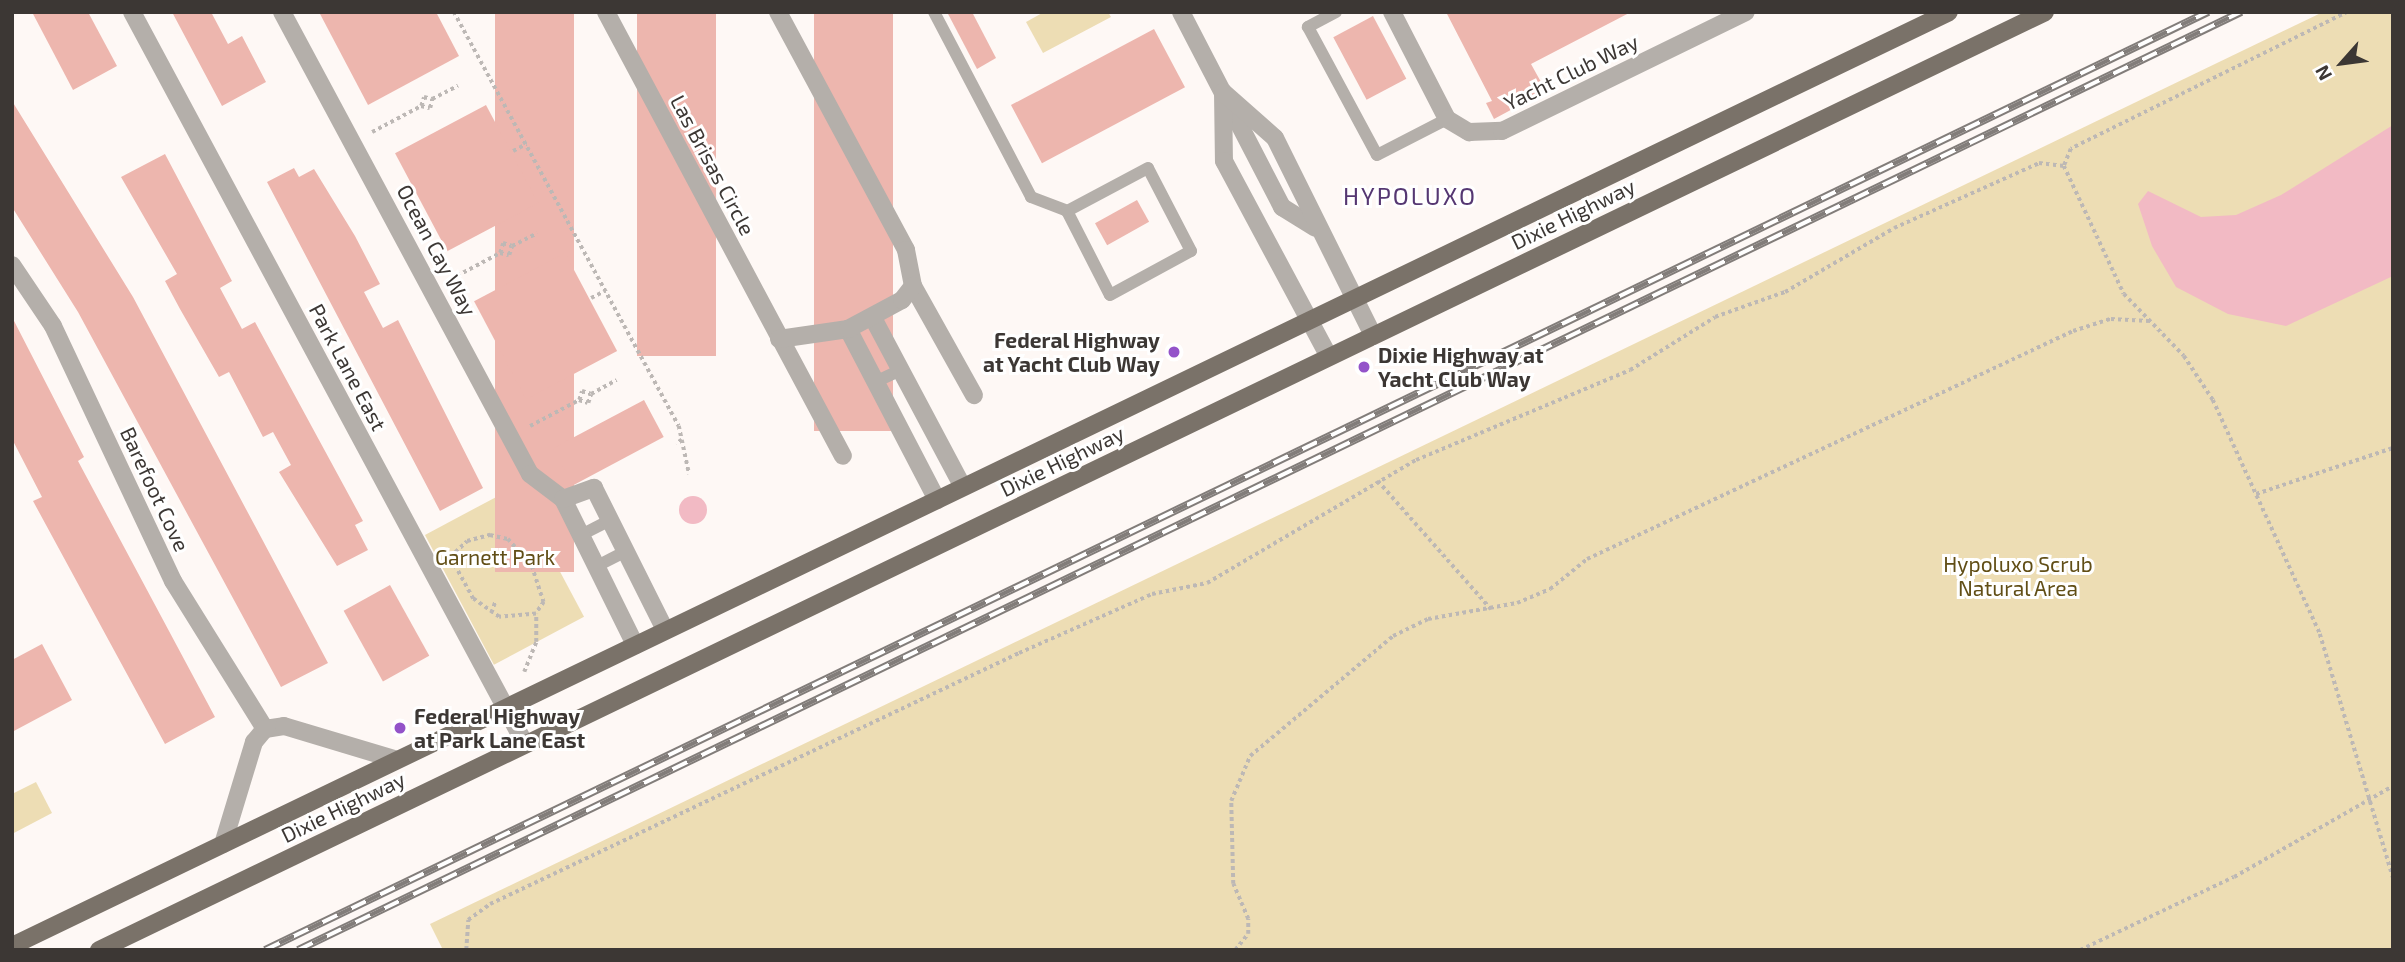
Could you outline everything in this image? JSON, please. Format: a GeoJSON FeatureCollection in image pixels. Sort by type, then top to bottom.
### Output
{"type":"FeatureCollection","features":[{"type":"Feature","properties":{"kind":"main road","name":"Dixie Highway"},"geometry":{"type":"LineString","coordinates":[[12,946],[1949,12]]}},
{"type":"Feature","properties":{"kind":"main road","name":"Dixie Highway"},"geometry":{"type":"LineString","coordinates":[[99,950],[2045,12]]}},
{"type":"Feature","properties":{"kind":"street","name":"Park Lane East"},"geometry":{"type":"LineString","coordinates":[[132,12],[525,744]]}},
{"type":"Feature","properties":{"kind":"street","name":"Ocean Cay Way"},"geometry":{"type":"LineString","coordinates":[[282,12],[530,474],[563,499],[635,645]]}},
{"type":"Feature","properties":{"kind":"street","name":"Las Brisas Circle"},"geometry":{"type":"LineString","coordinates":[[606,12],[843,456]]}},
{"type":"Feature","properties":{"kind":"street"},"geometry":{"type":"LineString","coordinates":[[778,12],[906,250],[913,286],[974,396]]}},
{"type":"Feature","properties":{"kind":"street"},"geometry":{"type":"LineString","coordinates":[[1181,12],[1271,186],[1294,219],[1315,228]]}},
{"type":"Feature","properties":{"kind":"street"},"geometry":{"type":"LineString","coordinates":[[1392,12],[1447,119]]}},
{"type":"Feature","properties":{"kind":"street","name":"Yacht Club Way"},"geometry":{"type":"LineString","coordinates":[[1447,119],[1469,132],[1502,131],[1746,12]]}},
{"type":"Feature","properties":{"kind":"street"},"geometry":{"type":"LineString","coordinates":[[1223,92],[1275,138],[1295,177],[1315,228],[1373,335]]}},
{"type":"Feature","properties":{"kind":"street"},"geometry":{"type":"LineString","coordinates":[[1223,92],[1224,161],[1329,357]]}},
{"type":"Feature","properties":{"kind":"street"},"geometry":{"type":"LineString","coordinates":[[1244,197],[1295,177]]}},
{"type":"Feature","properties":{"kind":"street","name":"Barefoot Cove"},"geometry":{"type":"LineString","coordinates":[[12,265],[53,326],[173,581],[265,729]]}},
{"type":"Feature","properties":{"kind":"street"},"geometry":{"type":"LineString","coordinates":[[779,339],[848,329],[873,318],[913,286]]}},
{"type":"Feature","properties":{"kind":"street"},"geometry":{"type":"LineString","coordinates":[[873,318],[963,487]]}},
{"type":"Feature","properties":{"kind":"street"},"geometry":{"type":"LineString","coordinates":[[848,329],[937,500]]}},
{"type":"Feature","properties":{"kind":"street"},"geometry":{"type":"LineString","coordinates":[[563,499],[594,488],[665,630]]}},
{"type":"Feature","properties":{"kind":"street"},"geometry":{"type":"LineString","coordinates":[[223,844],[254,743],[265,729],[284,726],[397,760]]}},
{"type":"Feature","properties":{"kind":"lane"},"geometry":{"type":"LineString","coordinates":[[934,12],[1031,197],[1067,211],[1110,295],[1191,251],[1148,168],[1067,211]]}},
{"type":"Feature","properties":{"kind":"lane"},"geometry":{"type":"LineString","coordinates":[[1336,12],[1308,27],[1377,155],[1447,119]]}},
{"type":"Feature","properties":{"kind":"lane"},"geometry":{"type":"LineString","coordinates":[[875,382],[901,370]]}},
{"type":"Feature","properties":{"kind":"lane"},"geometry":{"type":"LineString","coordinates":[[581,535],[609,521]]}},
{"type":"Feature","properties":{"kind":"lane"},"geometry":{"type":"LineString","coordinates":[[597,566],[625,552]]}},
{"type":"Feature","properties":{"kind":"path"},"geometry":{"type":"LineString","coordinates":[[454,12],[682,440],[689,474]]}},
{"type":"Feature","properties":{"kind":"path"},"geometry":{"type":"LineString","coordinates":[[2348,12],[2071,149],[2064,166],[2124,294],[2184,355],[2213,400],[2320,634],[2365,799],[2393,877]]}},
{"type":"Feature","properties":{"kind":"path"},"geometry":{"type":"LineString","coordinates":[[421,106],[424,97],[432,99],[458,86]]}},
{"type":"Feature","properties":{"kind":"path"},"geometry":{"type":"LineString","coordinates":[[372,132],[421,106],[430,108],[432,99]]}},
{"type":"Feature","properties":{"kind":"path"},"geometry":{"type":"LineString","coordinates":[[513,151],[526,144]]}},
{"type":"Feature","properties":{"kind":"path"},"geometry":{"type":"LineString","coordinates":[[466,950],[468,920],[490,904],[1019,653],[1152,594],[1207,583],[1378,481],[1630,370],[1715,317],[1776,297],[1894,228],[2039,163],[2064,166]]}},
{"type":"Feature","properties":{"kind":"path"},"geometry":{"type":"LineString","coordinates":[[451,279],[500,253],[509,255],[512,246],[537,233]]}},
{"type":"Feature","properties":{"kind":"path"},"geometry":{"type":"LineString","coordinates":[[500,253],[503,243],[512,246]]}},
{"type":"Feature","properties":{"kind":"path"},"geometry":{"type":"LineString","coordinates":[[591,298],[605,291]]}},
{"type":"Feature","properties":{"kind":"path"},"geometry":{"type":"LineString","coordinates":[[1235,950],[1248,934],[1248,919],[1233,884],[1231,801],[1250,756],[1393,636],[1428,619],[1491,609],[1550,589],[1587,559],[2073,331],[2111,319],[2149,321]]}},
{"type":"Feature","properties":{"kind":"path"},"geometry":{"type":"LineString","coordinates":[[579,400],[588,403],[591,394],[616,380]]}},
{"type":"Feature","properties":{"kind":"path"},"geometry":{"type":"LineString","coordinates":[[530,426],[579,400],[582,391],[591,394]]}},
{"type":"Feature","properties":{"kind":"path"},"geometry":{"type":"LineString","coordinates":[[676,444],[682,440]]}},
{"type":"Feature","properties":{"kind":"path"},"geometry":{"type":"LineString","coordinates":[[2256,494],[2393,447]]}},
{"type":"Feature","properties":{"kind":"path"},"geometry":{"type":"LineString","coordinates":[[1378,481],[1491,609]]}},
{"type":"Feature","properties":{"kind":"path"},"geometry":{"type":"LineString","coordinates":[[523,672],[536,642],[536,614],[544,602],[532,566],[508,539],[491,535],[467,541],[450,557],[473,599],[491,613],[514,619],[536,614]]}},
{"type":"Feature","properties":{"kind":"path"},"geometry":{"type":"LineString","coordinates":[[491,613],[495,601]]}},
{"type":"Feature","properties":{"kind":"path"},"geometry":{"type":"LineString","coordinates":[[2080,950],[2234,877],[2365,799],[2393,786]]}},
{"type":"Feature","properties":{"kind":"green space"},"geometry":{"type":"Polygon","coordinates":[[[1044,12],[1108,12],[1111,17],[1043,53],[1026,22],[1044,12]]]}},
{"type":"Feature","properties":{"kind":"green space","name":"Hypoluxo Scrub Natural Area"},"geometry":{"type":"Polygon","coordinates":[[[2323,12],[2393,12],[2393,950],[443,950],[430,924],[2323,12]]]}},
{"type":"Feature","properties":{"kind":"green space","name":"Garnett Park"},"geometry":{"type":"Polygon","coordinates":[[[515,487],[584,617],[494,665],[425,535],[515,487]]]}},
{"type":"Feature","properties":{"kind":"green space"},"geometry":{"type":"Polygon","coordinates":[[[36,782],[52,813],[12,834],[12,794],[36,782]]]}},
{"type":"Feature","properties":{"kind":"shaded area"},"geometry":{"type":"Polygon","coordinates":[[[2393,125],[2393,276],[2286,326],[2228,314],[2176,287],[2152,246],[2138,204],[2148,191],[2201,217],[2236,215],[2281,195],[2393,125]]]}},
{"type":"Feature","properties":{"kind":"shaded area"},"geometry":{"type":"Polygon","coordinates":[[[693,496],[703,500],[707,510],[703,520],[693,524],[683,520],[679,510],[683,500],[693,496]]]}},
{"type":"Feature","properties":{"kind":"building"},"geometry":{"type":"Polygon","coordinates":[[[32,12],[88,12],[117,66],[73,90],[32,12]]]}},
{"type":"Feature","properties":{"kind":"building"},"geometry":{"type":"Polygon","coordinates":[[[172,12],[211,12],[228,44],[242,36],[266,82],[222,106],[172,12]]]}},
{"type":"Feature","properties":{"kind":"building"},"geometry":{"type":"Polygon","coordinates":[[[319,12],[436,12],[459,56],[368,105],[319,12]]]}},
{"type":"Feature","properties":{"kind":"building"},"geometry":{"type":"Polygon","coordinates":[[[495,12],[574,12],[574,572],[495,572],[495,12]]]}},
{"type":"Feature","properties":{"kind":"building"},"geometry":{"type":"Polygon","coordinates":[[[637,12],[716,12],[716,356],[637,356],[637,12]]]}},
{"type":"Feature","properties":{"kind":"building"},"geometry":{"type":"Polygon","coordinates":[[[814,12],[893,12],[893,431],[814,431],[814,12]]]}},
{"type":"Feature","properties":{"kind":"building"},"geometry":{"type":"Polygon","coordinates":[[[947,12],[972,12],[996,58],[977,69],[947,12]]]}},
{"type":"Feature","properties":{"kind":"building"},"geometry":{"type":"Polygon","coordinates":[[[1446,12],[1631,12],[1531,64],[1546,91],[1494,119],[1486,103],[1492,101],[1446,12]]]}},
{"type":"Feature","properties":{"kind":"building"},"geometry":{"type":"Polygon","coordinates":[[[1373,16],[1406,79],[1367,100],[1333,37],[1373,16]]]}},
{"type":"Feature","properties":{"kind":"building"},"geometry":{"type":"Polygon","coordinates":[[[1154,29],[1185,87],[1042,163],[1011,105],[1154,29]]]}},
{"type":"Feature","properties":{"kind":"building"},"geometry":{"type":"Polygon","coordinates":[[[12,101],[133,297],[328,663],[281,687],[78,312],[12,207],[12,101]]]}},
{"type":"Feature","properties":{"kind":"building"},"geometry":{"type":"Polygon","coordinates":[[[486,105],[538,203],[447,251],[395,153],[486,105]]]}},
{"type":"Feature","properties":{"kind":"building"},"geometry":{"type":"Polygon","coordinates":[[[165,154],[232,281],[220,288],[242,329],[255,322],[363,521],[355,525],[368,550],[337,566],[279,472],[291,465],[273,432],[263,437],[229,372],[219,377],[180,309],[165,281],[177,274],[121,177],[165,154]]]}},
{"type":"Feature","properties":{"kind":"building"},"geometry":{"type":"Polygon","coordinates":[[[294,168],[299,177],[314,169],[355,236],[380,284],[364,292],[383,328],[398,320],[483,488],[440,511],[267,182],[294,168]]]}},
{"type":"Feature","properties":{"kind":"building"},"geometry":{"type":"Polygon","coordinates":[[[1137,200],[1149,222],[1107,245],[1095,223],[1137,200]]]}},
{"type":"Feature","properties":{"kind":"building"},"geometry":{"type":"Polygon","coordinates":[[[565,253],[617,351],[526,399],[474,301],[565,253]]]}},
{"type":"Feature","properties":{"kind":"building"},"geometry":{"type":"Polygon","coordinates":[[[12,317],[84,457],[78,461],[215,717],[165,744],[33,501],[42,497],[12,439],[12,317]]]}},
{"type":"Feature","properties":{"kind":"building"},"geometry":{"type":"Polygon","coordinates":[[[644,400],[664,437],[573,485],[553,448],[644,400]]]}},
{"type":"Feature","properties":{"kind":"building"},"geometry":{"type":"Polygon","coordinates":[[[390,585],[429,656],[383,682],[344,611],[390,585]]]}},
{"type":"Feature","properties":{"kind":"building"},"geometry":{"type":"Polygon","coordinates":[[[42,644],[72,700],[12,732],[12,660],[42,644]]]}},
{"type":"Feature","properties":{"kind":"railway"},"geometry":{"type":"LineString","coordinates":[[265,950],[2208,12]]}},
{"type":"Feature","properties":{"kind":"railway"},"geometry":{"type":"LineString","coordinates":[[298,950],[2241,12]]}},
{"type":"Feature","properties":{"kind":"place","name":"Federal Highway at Yacht Club Way"},"geometry":{"type":"Point","coordinates":[1174,352]}},
{"type":"Feature","properties":{"kind":"place","name":"Dixie Highway at Yacht Club Way"},"geometry":{"type":"Point","coordinates":[1364,367]}},
{"type":"Feature","properties":{"kind":"place","name":"Federal Highway at Park Lane East"},"geometry":{"type":"Point","coordinates":[400,728]}},
{"type":"Feature","properties":{"kind":"district","name":"HYPOLUXO"},"geometry":{"type":"Point","coordinates":[1410,196]}}]}
